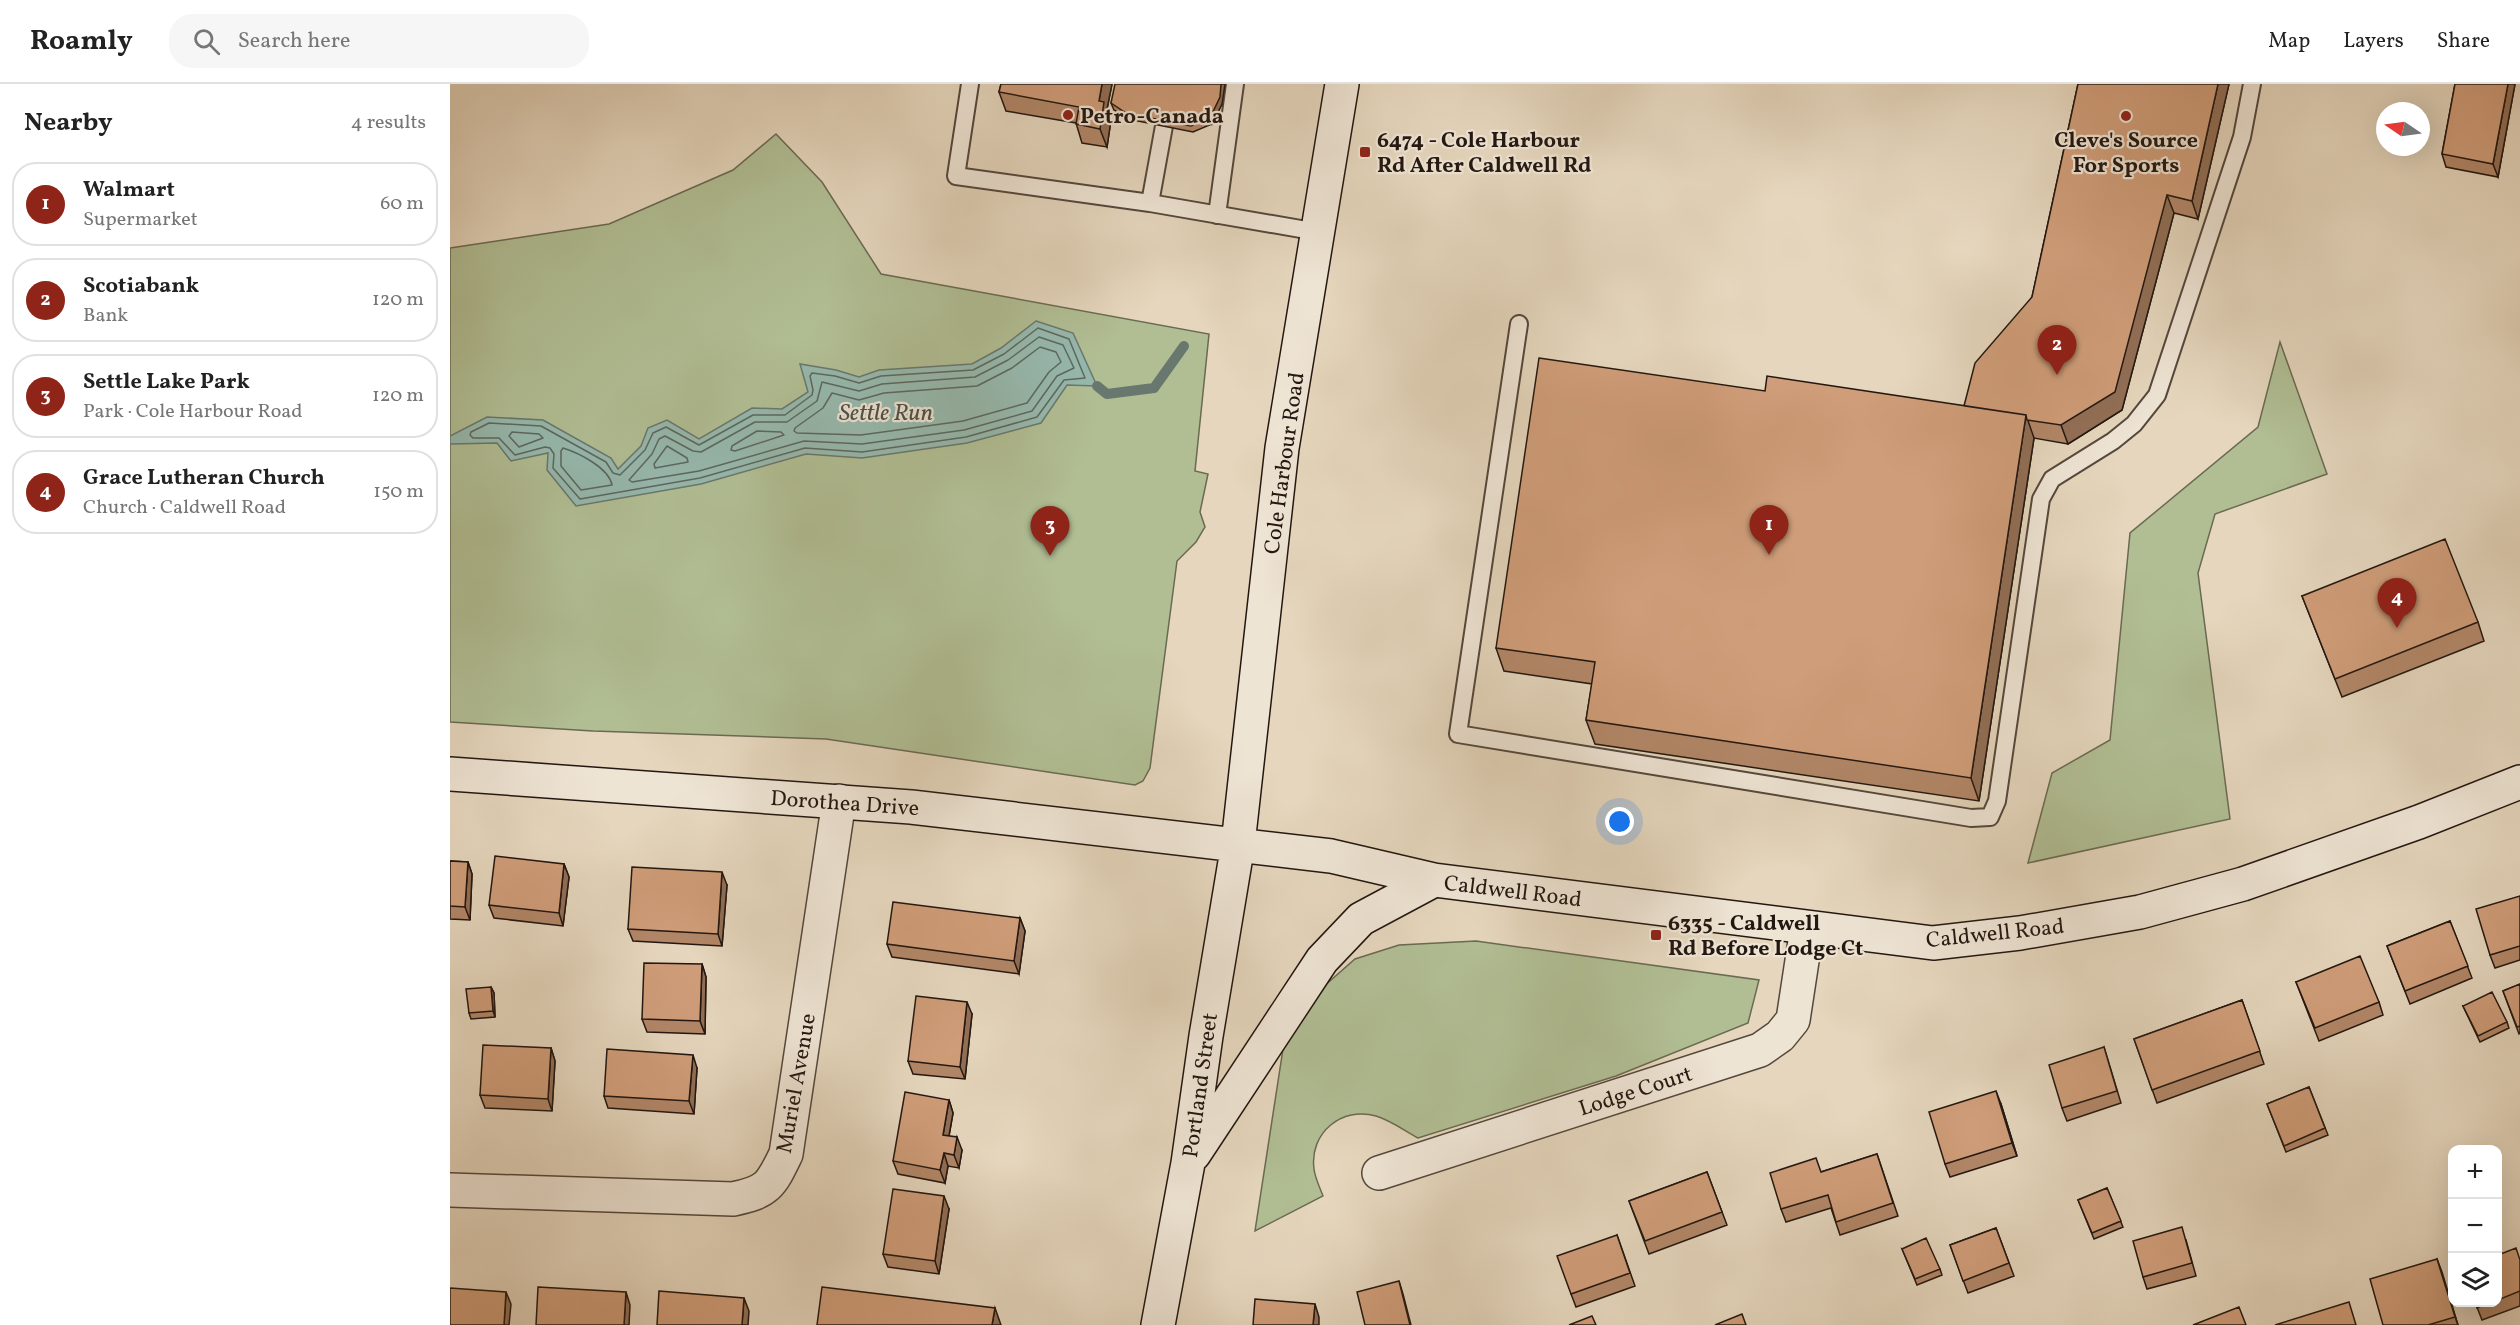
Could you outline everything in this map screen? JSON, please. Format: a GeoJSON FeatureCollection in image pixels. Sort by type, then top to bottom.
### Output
{"type":"FeatureCollection","features":[{"type":"Feature","properties":{"kind":"street","name":"Cole Harbour Road"},"geometry":{"type":"LineString","coordinates":[[1238,844],[1282,448],[1342,84]]}},
{"type":"Feature","properties":{"kind":"street","name":"Dorothea Drive"},"geometry":{"type":"LineString","coordinates":[[450,774],[910,807],[1238,844]]}},
{"type":"Feature","properties":{"kind":"street","name":"Caldwell Road"},"geometry":{"type":"LineString","coordinates":[[1238,844],[1331,856],[1434,880],[1933,942],[2020,933],[2140,912],[2243,884],[2419,822],[2520,782]]}},
{"type":"Feature","properties":{"kind":"street","name":"Muriel Avenue"},"geometry":{"type":"LineString","coordinates":[[450,1190],[733,1199],[755,1194],[773,1182],[786,1154],[839,801]]}},
{"type":"Feature","properties":{"kind":"street","name":"Portland Street"},"geometry":{"type":"LineString","coordinates":[[1158,1325],[1188,1163],[1238,844]]}},
{"type":"Feature","properties":{"kind":"street"},"geometry":{"type":"LineString","coordinates":[[1188,1163],[1322,960],[1361,919],[1434,880]]}},
{"type":"Feature","properties":{"kind":"street","name":"Lodge Court"},"geometry":{"type":"LineString","coordinates":[[1380,1173],[1760,1050],[1780,1036],[1793,1020],[1807,928]]}},
{"type":"Feature","properties":{"kind":"lane"},"geometry":{"type":"LineString","coordinates":[[970,84],[956,176],[1150,203],[1318,232]]}},
{"type":"Feature","properties":{"kind":"lane"},"geometry":{"type":"LineString","coordinates":[[1217,214],[1235,84]]}},
{"type":"Feature","properties":{"kind":"lane"},"geometry":{"type":"LineString","coordinates":[[1520,324],[1458,734],[1971,818],[1990,817],[1997,801],[2041,499],[2052,479],[2113,441],[2134,424],[2157,395],[2242,137],[2252,84]]}},
{"type":"Feature","properties":{"kind":"lane"},"geometry":{"type":"LineString","coordinates":[[1150,203],[1164,126]]}},
{"type":"Feature","properties":{"kind":"green space"},"geometry":{"type":"Polygon","coordinates":[[[776,134],[822,182],[881,274],[1209,334],[1195,471],[1208,474],[1200,512],[1205,527],[1196,542],[1177,561],[1150,768],[1143,781],[1135,785],[826,739],[593,731],[450,722],[450,248],[609,224],[733,170],[776,134]]]}},
{"type":"Feature","properties":{"kind":"green space"},"geometry":{"type":"Polygon","coordinates":[[[2280,342],[2327,474],[2215,514],[2198,573],[2230,819],[2028,863],[2052,773],[2110,740],[2130,533],[2258,427],[2280,342]]]}},
{"type":"Feature","properties":{"kind":"green space"},"geometry":{"type":"Polygon","coordinates":[[[1476,941],[1759,980],[1748,1023],[1616,1076],[1418,1138],[1376,1116],[1351,1115],[1340,1119],[1322,1134],[1314,1156],[1316,1179],[1323,1196],[1255,1231],[1285,1036],[1314,995],[1355,959],[1399,945],[1476,941]]]}},
{"type":"Feature","properties":{"kind":"water","name":"Settle Run"},"geometry":{"type":"Polygon","coordinates":[[[1036,321],[1073,333],[1097,386],[1067,385],[1041,423],[967,443],[862,458],[806,454],[701,484],[576,506],[547,470],[548,453],[511,461],[497,443],[450,444],[450,436],[487,417],[543,420],[611,458],[618,469],[641,446],[648,428],[667,420],[699,439],[752,408],[782,409],[808,392],[800,364],[836,370],[859,377],[879,370],[972,364],[1001,348],[1036,321]]]}},
{"type":"Feature","properties":{"kind":"building"},"geometry":{"type":"Polygon","coordinates":[[[1001,84],[1102,84],[1099,101],[1104,102],[1100,129],[1076,124],[1079,107],[999,92],[1001,84]]]}},
{"type":"Feature","properties":{"kind":"building"},"geometry":{"type":"Polygon","coordinates":[[[1115,84],[1221,84],[1220,97],[1210,118],[1191,126],[1126,113],[1111,103],[1115,84]]]}},
{"type":"Feature","properties":{"kind":"building"},"geometry":{"type":"Polygon","coordinates":[[[2078,84],[2218,84],[2192,201],[2167,195],[2115,392],[2061,425],[2027,420],[2026,415],[1964,406],[1975,363],[2032,297],[2078,84]]]}},
{"type":"Feature","properties":{"kind":"building"},"geometry":{"type":"Polygon","coordinates":[[[2455,84],[2508,84],[2493,164],[2442,154],[2455,84]]]}},
{"type":"Feature","properties":{"kind":"building"},"geometry":{"type":"Polygon","coordinates":[[[1539,358],[1765,391],[1767,376],[2026,415],[1971,778],[1586,720],[1595,662],[1496,648],[1539,358]]]}},
{"type":"Feature","properties":{"kind":"building"},"geometry":{"type":"Polygon","coordinates":[[[2445,539],[2478,622],[2335,679],[2302,596],[2445,539]]]}},
{"type":"Feature","properties":{"kind":"building"},"geometry":{"type":"Polygon","coordinates":[[[495,856],[564,864],[559,913],[489,905],[495,856]]]}},
{"type":"Feature","properties":{"kind":"building"},"geometry":{"type":"Polygon","coordinates":[[[450,861],[468,862],[465,907],[450,906],[450,861]]]}},
{"type":"Feature","properties":{"kind":"building"},"geometry":{"type":"Polygon","coordinates":[[[632,867],[722,872],[718,934],[628,929],[632,867]]]}},
{"type":"Feature","properties":{"kind":"building"},"geometry":{"type":"Polygon","coordinates":[[[2520,896],[2520,946],[2490,955],[2476,909],[2520,896]]]}},
{"type":"Feature","properties":{"kind":"building"},"geometry":{"type":"Polygon","coordinates":[[[893,902],[1020,918],[1014,961],[887,944],[893,902]]]}},
{"type":"Feature","properties":{"kind":"building"},"geometry":{"type":"Polygon","coordinates":[[[2450,921],[2468,966],[2405,991],[2387,946],[2450,921]]]}},
{"type":"Feature","properties":{"kind":"building"},"geometry":{"type":"Polygon","coordinates":[[[2360,956],[2379,1002],[2315,1028],[2296,982],[2360,956]]]}},
{"type":"Feature","properties":{"kind":"building"},"geometry":{"type":"Polygon","coordinates":[[[644,963],[702,964],[700,1021],[642,1019],[644,963]]]}},
{"type":"Feature","properties":{"kind":"building"},"geometry":{"type":"Polygon","coordinates":[[[2520,984],[2520,1026],[2517,1027],[2503,991],[2520,984]]]}},
{"type":"Feature","properties":{"kind":"building"},"geometry":{"type":"Polygon","coordinates":[[[491,987],[493,1011],[469,1013],[466,989],[491,987]]]}},
{"type":"Feature","properties":{"kind":"building"},"geometry":{"type":"Polygon","coordinates":[[[2492,992],[2507,1022],[2478,1036],[2463,1006],[2492,992]]]}},
{"type":"Feature","properties":{"kind":"building"},"geometry":{"type":"Polygon","coordinates":[[[916,996],[967,1002],[960,1067],[908,1061],[916,996]]]}},
{"type":"Feature","properties":{"kind":"building"},"geometry":{"type":"Polygon","coordinates":[[[2242,1000],[2260,1051],[2152,1090],[2134,1039],[2242,1000]]]}},
{"type":"Feature","properties":{"kind":"building"},"geometry":{"type":"Polygon","coordinates":[[[483,1045],[551,1048],[548,1099],[480,1095],[483,1045]]]}},
{"type":"Feature","properties":{"kind":"building"},"geometry":{"type":"Polygon","coordinates":[[[2104,1047],[2117,1091],[2062,1108],[2049,1065],[2104,1047]]]}},
{"type":"Feature","properties":{"kind":"building"},"geometry":{"type":"Polygon","coordinates":[[[607,1049],[693,1055],[689,1101],[604,1096],[607,1049]]]}},
{"type":"Feature","properties":{"kind":"building"},"geometry":{"type":"Polygon","coordinates":[[[2309,1087],[2325,1128],[2284,1146],[2267,1104],[2309,1087]]]}},
{"type":"Feature","properties":{"kind":"building"},"geometry":{"type":"Polygon","coordinates":[[[1996,1091],[2012,1143],[1945,1164],[1929,1112],[1996,1091]]]}},
{"type":"Feature","properties":{"kind":"building"},"geometry":{"type":"Polygon","coordinates":[[[905,1092],[949,1100],[943,1135],[957,1137],[954,1155],[944,1153],[940,1170],[893,1161],[905,1092]]]}},
{"type":"Feature","properties":{"kind":"building"},"geometry":{"type":"Polygon","coordinates":[[[1877,1154],[1893,1203],[1836,1222],[1828,1195],[1781,1209],[1770,1173],[1816,1158],[1821,1172],[1877,1154]]]}},
{"type":"Feature","properties":{"kind":"building"},"geometry":{"type":"Polygon","coordinates":[[[1707,1172],[1722,1212],[1645,1241],[1629,1201],[1707,1172]]]}},
{"type":"Feature","properties":{"kind":"building"},"geometry":{"type":"Polygon","coordinates":[[[2107,1188],[2121,1221],[2092,1233],[2078,1200],[2107,1188]]]}},
{"type":"Feature","properties":{"kind":"building"},"geometry":{"type":"Polygon","coordinates":[[[893,1189],[944,1196],[935,1261],[883,1254],[893,1189]]]}},
{"type":"Feature","properties":{"kind":"building"},"geometry":{"type":"Polygon","coordinates":[[[2182,1227],[2192,1263],[2143,1277],[2133,1241],[2182,1227]]]}},
{"type":"Feature","properties":{"kind":"building"},"geometry":{"type":"Polygon","coordinates":[[[1996,1228],[2009,1263],[1963,1281],[1950,1245],[1996,1228]]]}},
{"type":"Feature","properties":{"kind":"building"},"geometry":{"type":"Polygon","coordinates":[[[1617,1235],[1630,1273],[1571,1294],[1557,1256],[1617,1235]]]}},
{"type":"Feature","properties":{"kind":"building"},"geometry":{"type":"Polygon","coordinates":[[[1926,1238],[1940,1269],[1915,1279],[1902,1249],[1926,1238]]]}},
{"type":"Feature","properties":{"kind":"building"},"geometry":{"type":"Polygon","coordinates":[[[2516,1248],[2520,1260],[2520,1291],[2502,1298],[2502,1253],[2516,1248]]]}},
{"type":"Feature","properties":{"kind":"building"},"geometry":{"type":"Polygon","coordinates":[[[2437,1259],[2448,1294],[2448,1307],[2452,1307],[2455,1317],[2428,1325],[2383,1325],[2370,1279],[2437,1259]]]}},
{"type":"Feature","properties":{"kind":"building"},"geometry":{"type":"Polygon","coordinates":[[[1399,1281],[1410,1325],[1365,1325],[1357,1292],[1399,1281]]]}},
{"type":"Feature","properties":{"kind":"building"},"geometry":{"type":"Polygon","coordinates":[[[538,1287],[626,1292],[624,1325],[536,1325],[538,1287]]]}},
{"type":"Feature","properties":{"kind":"building"},"geometry":{"type":"Polygon","coordinates":[[[822,1287],[995,1308],[992,1325],[817,1325],[822,1287]]]}},
{"type":"Feature","properties":{"kind":"building"},"geometry":{"type":"Polygon","coordinates":[[[450,1288],[506,1292],[504,1325],[450,1325],[450,1288]]]}},
{"type":"Feature","properties":{"kind":"building"},"geometry":{"type":"Polygon","coordinates":[[[659,1291],[744,1298],[742,1325],[657,1325],[659,1291]]]}},
{"type":"Feature","properties":{"kind":"building"},"geometry":{"type":"Polygon","coordinates":[[[1255,1299],[1315,1304],[1313,1325],[1253,1325],[1255,1299]]]}},
{"type":"Feature","properties":{"kind":"building"},"geometry":{"type":"Polygon","coordinates":[[[2349,1302],[2356,1325],[2275,1325],[2349,1302]]]}},
{"type":"Feature","properties":{"kind":"building"},"geometry":{"type":"Polygon","coordinates":[[[2239,1307],[2246,1325],[2193,1325],[2239,1307]]]}},
{"type":"Feature","properties":{"kind":"building"},"geometry":{"type":"Polygon","coordinates":[[[1742,1314],[1746,1325],[1715,1325],[1742,1314]]]}},
{"type":"Feature","properties":{"kind":"building"},"geometry":{"type":"Polygon","coordinates":[[[1592,1316],[1596,1325],[1569,1325],[1592,1316]]]}},
{"type":"Feature","properties":{"kind":"waterway","name":"Settle Run"},"geometry":{"type":"LineString","coordinates":[[1097,386],[1107,394],[1154,388],[1184,346]]}},
{"type":"Feature","properties":{"kind":"place","name":"Petro-Canada"},"geometry":{"type":"Point","coordinates":[1068,115]}},
{"type":"Feature","properties":{"kind":"place","name":"Cleve's Source For Sports"},"geometry":{"type":"Point","coordinates":[2126,116]}},
{"type":"Feature","properties":{"kind":"place","name":"6474 - Cole Harbour Rd After Caldwell Rd"},"geometry":{"type":"Point","coordinates":[1365,152]}},
{"type":"Feature","properties":{"kind":"place","name":"Scotiabank"},"geometry":{"type":"Point","coordinates":[2057,375]}},
{"type":"Feature","properties":{"kind":"place","name":"Walmart"},"geometry":{"type":"Point","coordinates":[1769,555]}},
{"type":"Feature","properties":{"kind":"place","name":"Settle Lake Park"},"geometry":{"type":"Point","coordinates":[1050,556]}},
{"type":"Feature","properties":{"kind":"place","name":"Grace Lutheran Church"},"geometry":{"type":"Point","coordinates":[2397,628]}},
{"type":"Feature","properties":{"kind":"place","name":"6335 - Caldwell Rd Before Lodge Ct"},"geometry":{"type":"Point","coordinates":[1656,935]}}]}
